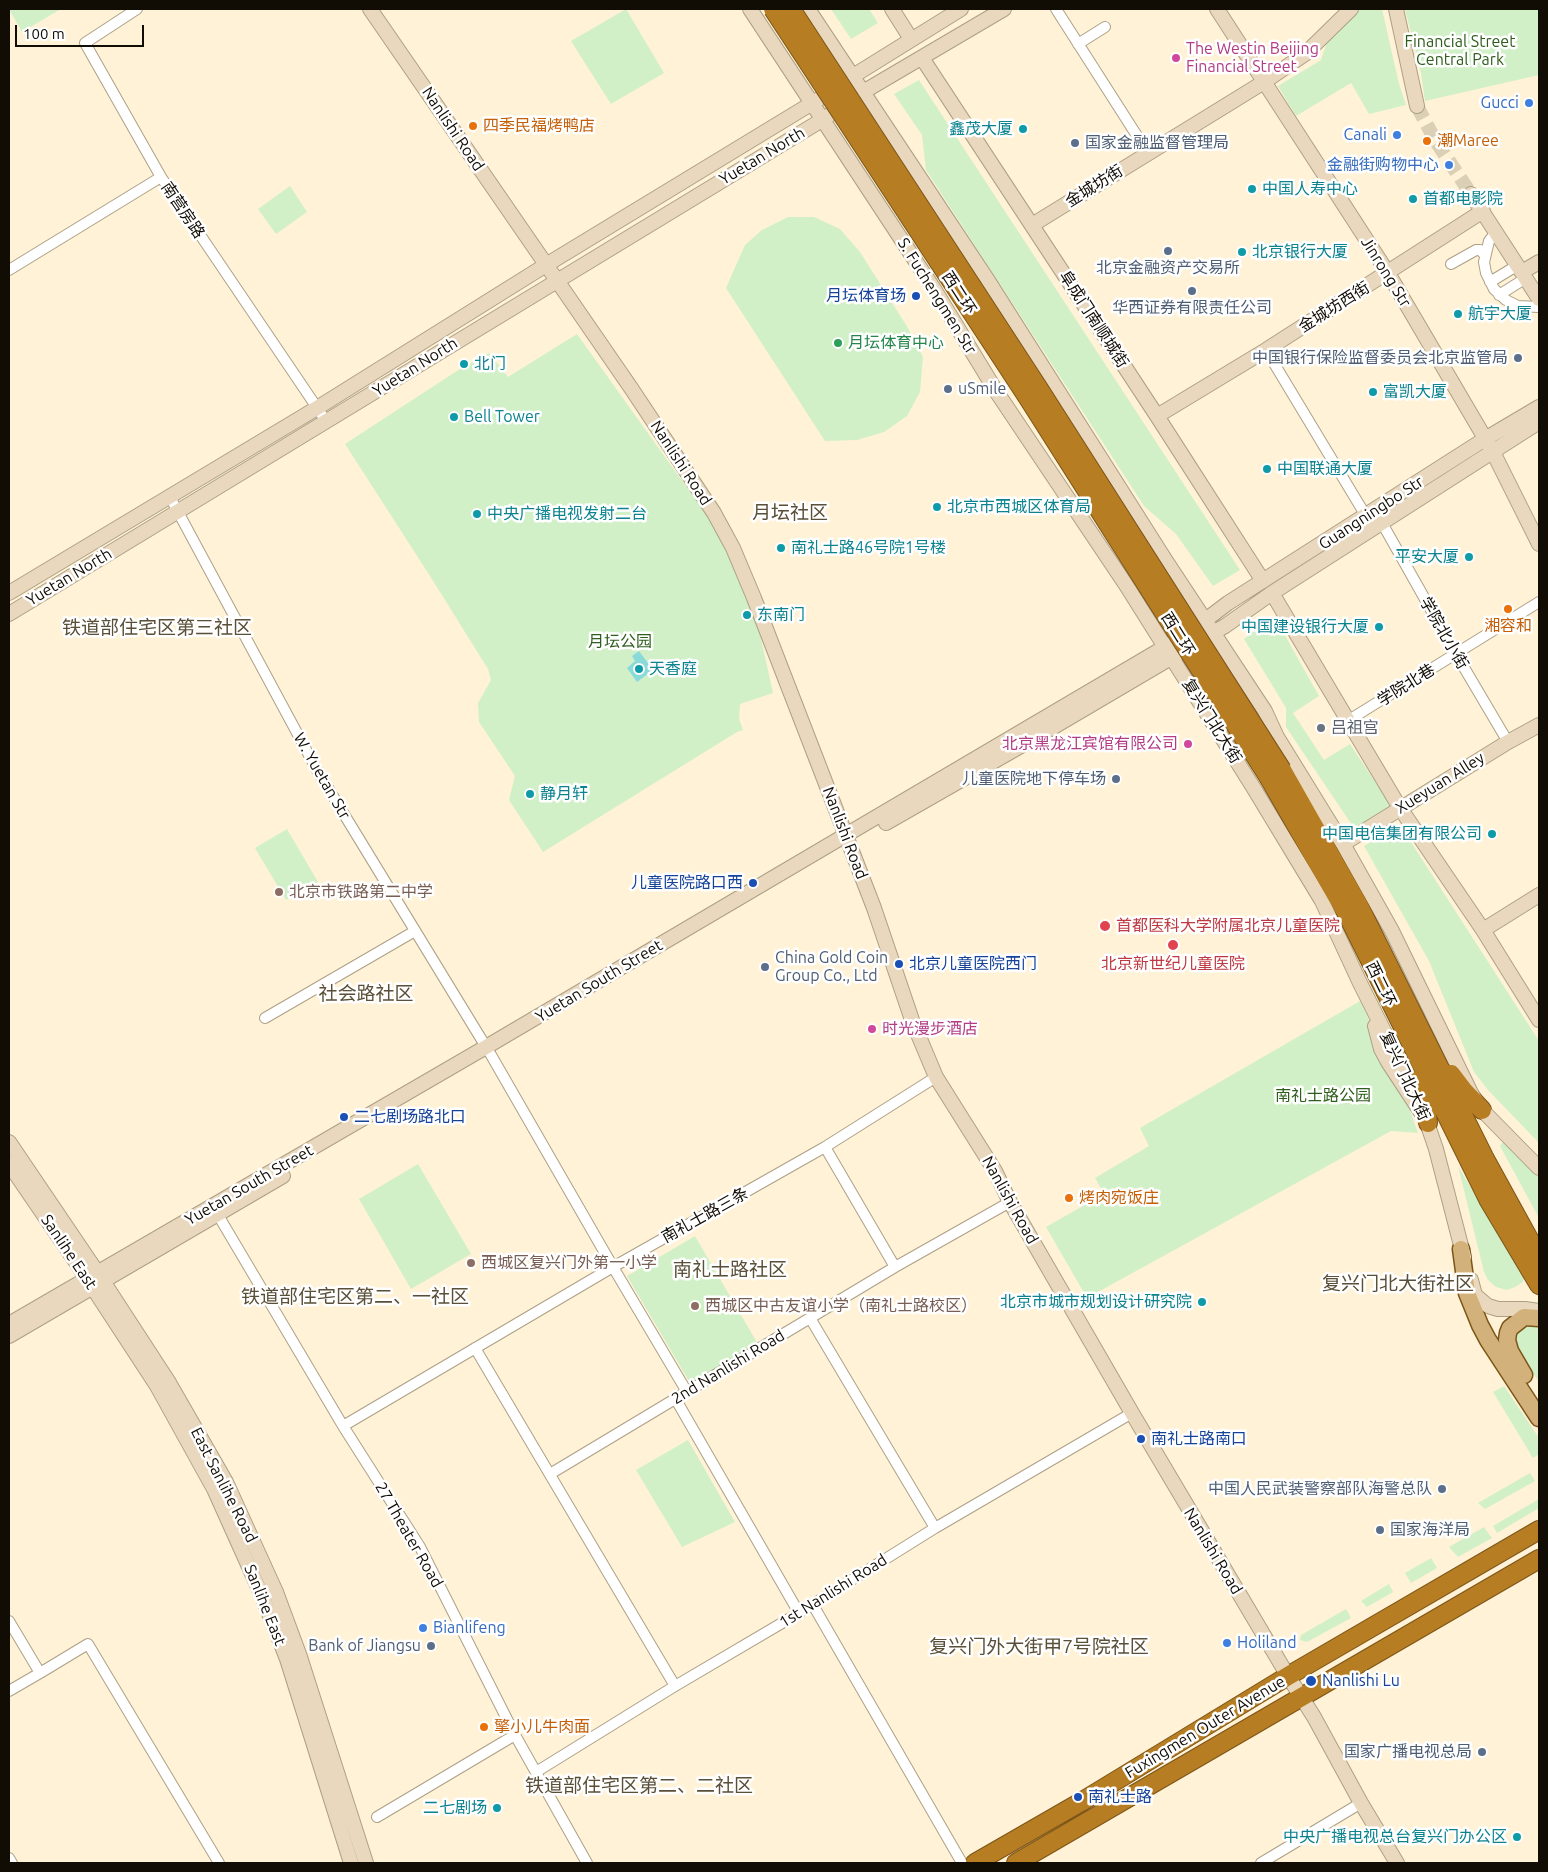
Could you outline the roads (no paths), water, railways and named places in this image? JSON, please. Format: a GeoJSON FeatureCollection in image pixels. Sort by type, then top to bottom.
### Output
{"type":"FeatureCollection","features":[{"type":"Feature","properties":{"kind":"highway","name":"西二环"},"geometry":{"type":"LineString","coordinates":[[773,9],[1275,774],[1358,904],[1489,1201],[1539,1285]]}},
{"type":"Feature","properties":{"kind":"highway","name":"西二环"},"geometry":{"type":"LineString","coordinates":[[791,9],[1038,389],[1275,774]]}},
{"type":"Feature","properties":{"kind":"highway","name":"西二环"},"geometry":{"type":"LineString","coordinates":[[1421,1048],[1539,1257]]}},
{"type":"Feature","properties":{"kind":"highway"},"geometry":{"type":"LineString","coordinates":[[1428,1123],[1425,1099],[1412,1069],[1421,1048],[1482,1110]]}},
{"type":"Feature","properties":{"kind":"highway","name":"Fuxingmen Outer Avenue"},"geometry":{"type":"LineString","coordinates":[[976,1863],[1081,1802],[1288,1676],[1539,1530]]}},
{"type":"Feature","properties":{"kind":"highway","name":"Fuxingmen Outer Avenue"},"geometry":{"type":"LineString","coordinates":[[1016,1863],[1539,1559]]}},
{"type":"Feature","properties":{"kind":"main road"},"geometry":{"type":"LineString","coordinates":[[1461,1249],[1467,1293],[1477,1318],[1488,1340],[1539,1418]]}},
{"type":"Feature","properties":{"kind":"main road"},"geometry":{"type":"LineString","coordinates":[[1531,1310],[1539,1318]]}},
{"type":"Feature","properties":{"kind":"main road"},"geometry":{"type":"LineString","coordinates":[[1539,1318],[1524,1317],[1510,1328],[1507,1340],[1510,1351],[1539,1400]]}},
{"type":"Feature","properties":{"kind":"street","name":"南营房路"},"geometry":{"type":"LineString","coordinates":[[137,9],[85,43],[161,177],[326,421]]}},
{"type":"Feature","properties":{"kind":"street","name":"Nanlishi Road"},"geometry":{"type":"LineString","coordinates":[[370,9],[631,388],[714,513],[733,548],[848,840],[874,908],[912,1020],[936,1077],[995,1171],[1010,1202],[1132,1413],[1314,1717],[1362,1804],[1398,1863]]}},
{"type":"Feature","properties":{"kind":"street","name":"S. Fuchengmen Str"},"geometry":{"type":"LineString","coordinates":[[750,9],[934,289],[996,391],[1169,652]]}},
{"type":"Feature","properties":{"kind":"street"},"geometry":{"type":"LineString","coordinates":[[808,9],[987,279],[1166,561],[1265,711],[1277,737],[1343,844],[1392,932],[1444,1019],[1457,1053],[1461,1076],[1482,1110],[1539,1168]]}},
{"type":"Feature","properties":{"kind":"street"},"geometry":{"type":"LineString","coordinates":[[892,9],[911,38]]}},
{"type":"Feature","properties":{"kind":"street","name":"Yuetan North"},"geometry":{"type":"LineString","coordinates":[[9,593],[317,408],[546,265],[812,104],[911,38],[961,9]]}},
{"type":"Feature","properties":{"kind":"street","name":"Yuetan North"},"geometry":{"type":"LineString","coordinates":[[9,614],[822,120],[863,92],[1004,9]]}},
{"type":"Feature","properties":{"kind":"street"},"geometry":{"type":"LineString","coordinates":[[1056,9],[1148,153]]}},
{"type":"Feature","properties":{"kind":"street","name":"Jinrong Str"},"geometry":{"type":"LineString","coordinates":[[1217,9],[1391,271],[1495,451]]}},
{"type":"Feature","properties":{"kind":"street","name":"金城坊街"},"geometry":{"type":"LineString","coordinates":[[1032,224],[1264,82],[1305,54],[1351,9]]}},
{"type":"Feature","properties":{"kind":"street"},"geometry":{"type":"LineString","coordinates":[[1396,9],[1417,106]]}},
{"type":"Feature","properties":{"kind":"street"},"geometry":{"type":"LineString","coordinates":[[1078,44],[1105,27]]}},
{"type":"Feature","properties":{"kind":"street"},"geometry":{"type":"LineString","coordinates":[[789,67],[829,41]]}},
{"type":"Feature","properties":{"kind":"street","name":"阜成门南顺城街"},"geometry":{"type":"LineString","coordinates":[[922,58],[1157,416],[1263,582]]}},
{"type":"Feature","properties":{"kind":"street"},"geometry":{"type":"LineString","coordinates":[[9,270],[161,177]]}},
{"type":"Feature","properties":{"kind":"street"},"geometry":{"type":"LineString","coordinates":[[1471,194],[1483,211],[1522,272],[1538,307],[1518,306],[1499,295],[1490,282],[1486,273],[1485,255],[1489,241],[1496,232]]}},
{"type":"Feature","properties":{"kind":"street","name":"金城坊西街"},"geometry":{"type":"LineString","coordinates":[[1157,416],[1266,350],[1483,211]]}},
{"type":"Feature","properties":{"kind":"street"},"geometry":{"type":"LineString","coordinates":[[1450,264],[1476,250],[1481,251],[1485,255]]}},
{"type":"Feature","properties":{"kind":"street"},"geometry":{"type":"LineString","coordinates":[[1490,282],[1522,272],[1539,262]]}},
{"type":"Feature","properties":{"kind":"street"},"geometry":{"type":"LineString","coordinates":[[1499,295],[1522,272]]}},
{"type":"Feature","properties":{"kind":"street"},"geometry":{"type":"LineString","coordinates":[[1266,350],[1366,516]]}},
{"type":"Feature","properties":{"kind":"street","name":"Guangningbo Str"},"geometry":{"type":"LineString","coordinates":[[1190,640],[1205,621],[1228,603],[1539,407]]}},
{"type":"Feature","properties":{"kind":"street","name":"Guangningbo Str"},"geometry":{"type":"LineString","coordinates":[[1190,640],[1214,632],[1539,422]]}},
{"type":"Feature","properties":{"kind":"street"},"geometry":{"type":"LineString","coordinates":[[1495,451],[1539,531]]}},
{"type":"Feature","properties":{"kind":"street"},"geometry":{"type":"LineString","coordinates":[[1495,451],[1539,544]]}},
{"type":"Feature","properties":{"kind":"street","name":"W. Yuetan Str"},"geometry":{"type":"LineString","coordinates":[[170,497],[179,510],[201,556],[317,770],[488,1051],[612,1267],[687,1392]]}},
{"type":"Feature","properties":{"kind":"street","name":"学院北小街"},"geometry":{"type":"LineString","coordinates":[[1382,523],[1508,742]]}},
{"type":"Feature","properties":{"kind":"street"},"geometry":{"type":"LineString","coordinates":[[1126,585],[1166,561]]}},
{"type":"Feature","properties":{"kind":"street"},"geometry":{"type":"LineString","coordinates":[[1146,573],[1190,640]]}},
{"type":"Feature","properties":{"kind":"street"},"geometry":{"type":"LineString","coordinates":[[1272,593],[1400,808],[1483,930],[1539,1020]]}},
{"type":"Feature","properties":{"kind":"street","name":"学院北巷"},"geometry":{"type":"LineString","coordinates":[[1349,720],[1539,602]]}},
{"type":"Feature","properties":{"kind":"street","name":"Yuetan South Street"},"geometry":{"type":"LineString","coordinates":[[9,1336],[95,1280],[1190,640]]}},
{"type":"Feature","properties":{"kind":"street","name":"复兴门北大街"},"geometry":{"type":"LineString","coordinates":[[1169,652],[1322,901],[1359,982],[1361,997],[1376,1027],[1381,1049],[1428,1123],[1475,1295],[1483,1303],[1498,1310],[1531,1310]]}},
{"type":"Feature","properties":{"kind":"street","name":"Xueyuan Alley"},"geometry":{"type":"LineString","coordinates":[[1343,844],[1508,742],[1539,725]]}},
{"type":"Feature","properties":{"kind":"street"},"geometry":{"type":"LineString","coordinates":[[1483,930],[1539,895]]}},
{"type":"Feature","properties":{"kind":"street"},"geometry":{"type":"LineString","coordinates":[[265,1018],[415,931]]}},
{"type":"Feature","properties":{"kind":"street","name":"Yuetan South Street"},"geometry":{"type":"LineString","coordinates":[[9,1324],[218,1215],[488,1051]]}},
{"type":"Feature","properties":{"kind":"street","name":"南礼士路三条"},"geometry":{"type":"LineString","coordinates":[[343,1426],[612,1267],[825,1147],[936,1077]]}},
{"type":"Feature","properties":{"kind":"street","name":"East Sanlihe Road"},"geometry":{"type":"LineString","coordinates":[[9,1142],[95,1280],[168,1381],[206,1445],[248,1528],[276,1592],[299,1654],[366,1863]]}},
{"type":"Feature","properties":{"kind":"street"},"geometry":{"type":"LineString","coordinates":[[825,1147],[895,1267]]}},
{"type":"Feature","properties":{"kind":"street","name":"Sanlihe East"},"geometry":{"type":"LineString","coordinates":[[9,1164],[95,1280],[201,1464],[231,1524],[287,1659],[351,1863]]}},
{"type":"Feature","properties":{"kind":"street","name":"2nd Nanlishi Road"},"geometry":{"type":"LineString","coordinates":[[550,1474],[895,1267],[1010,1202]]}},
{"type":"Feature","properties":{"kind":"street","name":"27 Theater Road"},"geometry":{"type":"LineString","coordinates":[[218,1215],[343,1426],[420,1547],[515,1735],[587,1863]]}},
{"type":"Feature","properties":{"kind":"street"},"geometry":{"type":"LineString","coordinates":[[810,1318],[935,1528]]}},
{"type":"Feature","properties":{"kind":"street"},"geometry":{"type":"LineString","coordinates":[[475,1348],[675,1686]]}},
{"type":"Feature","properties":{"kind":"street"},"geometry":{"type":"LineString","coordinates":[[676,1398],[800,1613]]}},
{"type":"Feature","properties":{"kind":"street","name":"1st Nanlishi Road"},"geometry":{"type":"LineString","coordinates":[[536,1772],[675,1686],[800,1613],[935,1528],[1132,1413]]}},
{"type":"Feature","properties":{"kind":"street"},"geometry":{"type":"LineString","coordinates":[[813,1604],[962,1863]]}},
{"type":"Feature","properties":{"kind":"street"},"geometry":{"type":"LineString","coordinates":[[9,1621],[40,1673]]}},
{"type":"Feature","properties":{"kind":"street"},"geometry":{"type":"LineString","coordinates":[[9,1692],[88,1644],[219,1863]]}},
{"type":"Feature","properties":{"kind":"street"},"geometry":{"type":"LineString","coordinates":[[378,1817],[515,1735]]}},
{"type":"Feature","properties":{"kind":"street"},"geometry":{"type":"LineString","coordinates":[[1261,1863],[1362,1804]]}},
{"type":"Feature","properties":{"kind":"street"},"geometry":{"type":"LineString","coordinates":[[9,1858],[12,1863]]}},
{"type":"Feature","properties":{"kind":"water"},"geometry":{"type":"Polygon","coordinates":[[[639,651],[653,670],[637,682],[627,668],[635,661],[632,656],[639,651]]]}},
{"type":"Feature","properties":{"kind":"tunnel"},"geometry":{"type":"LineString","coordinates":[[1417,106],[1435,140],[1471,194]]}},
{"type":"Feature","properties":{"kind":"place","name":"The Westin Beijing Financial Street"},"geometry":{"type":"Point","coordinates":[1176,58]}},
{"type":"Feature","properties":{"kind":"place","name":"Gucci"},"geometry":{"type":"Point","coordinates":[1529,103]}},
{"type":"Feature","properties":{"kind":"place","name":"四季民福烤鸭店"},"geometry":{"type":"Point","coordinates":[473,126]}},
{"type":"Feature","properties":{"kind":"place","name":"鑫茂大厦"},"geometry":{"type":"Point","coordinates":[1023,129]}},
{"type":"Feature","properties":{"kind":"place","name":"Canali"},"geometry":{"type":"Point","coordinates":[1397,135]}},
{"type":"Feature","properties":{"kind":"place","name":"潮Maree"},"geometry":{"type":"Point","coordinates":[1427,141]}},
{"type":"Feature","properties":{"kind":"place","name":"国家金融监督管理局"},"geometry":{"type":"Point","coordinates":[1075,143]}},
{"type":"Feature","properties":{"kind":"place","name":"金融街购物中心"},"geometry":{"type":"Point","coordinates":[1449,165]}},
{"type":"Feature","properties":{"kind":"place","name":"中国人寿中心"},"geometry":{"type":"Point","coordinates":[1252,189]}},
{"type":"Feature","properties":{"kind":"place","name":"首都电影院"},"geometry":{"type":"Point","coordinates":[1413,199]}},
{"type":"Feature","properties":{"kind":"place","name":"北京金融资产交易所"},"geometry":{"type":"Point","coordinates":[1168,251]}},
{"type":"Feature","properties":{"kind":"place","name":"北京银行大厦"},"geometry":{"type":"Point","coordinates":[1242,252]}},
{"type":"Feature","properties":{"kind":"place","name":"华西证券有限责任公司"},"geometry":{"type":"Point","coordinates":[1192,291]}},
{"type":"Feature","properties":{"kind":"place","name":"月坛体育场"},"geometry":{"type":"Point","coordinates":[916,296]}},
{"type":"Feature","properties":{"kind":"place","name":"航宇大厦"},"geometry":{"type":"Point","coordinates":[1458,314]}},
{"type":"Feature","properties":{"kind":"place","name":"月坛体育中心"},"geometry":{"type":"Point","coordinates":[838,343]}},
{"type":"Feature","properties":{"kind":"place","name":"中国银行保险监督委员会北京监管局"},"geometry":{"type":"Point","coordinates":[1518,358]}},
{"type":"Feature","properties":{"kind":"place","name":"北门"},"geometry":{"type":"Point","coordinates":[464,364]}},
{"type":"Feature","properties":{"kind":"place","name":"uSmile"},"geometry":{"type":"Point","coordinates":[948,389]}},
{"type":"Feature","properties":{"kind":"place","name":"富凯大厦"},"geometry":{"type":"Point","coordinates":[1373,392]}},
{"type":"Feature","properties":{"kind":"place","name":"Bell Tower"},"geometry":{"type":"Point","coordinates":[454,417]}},
{"type":"Feature","properties":{"kind":"place","name":"中国联通大厦"},"geometry":{"type":"Point","coordinates":[1267,469]}},
{"type":"Feature","properties":{"kind":"place","name":"北京市西城区体育局"},"geometry":{"type":"Point","coordinates":[937,507]}},
{"type":"Feature","properties":{"kind":"place","name":"中央广播电视发射二台"},"geometry":{"type":"Point","coordinates":[477,514]}},
{"type":"Feature","properties":{"kind":"place","name":"南礼士路46号院1号楼"},"geometry":{"type":"Point","coordinates":[781,548]}},
{"type":"Feature","properties":{"kind":"place","name":"平安大厦"},"geometry":{"type":"Point","coordinates":[1469,557]}},
{"type":"Feature","properties":{"kind":"place","name":"湘容和"},"geometry":{"type":"Point","coordinates":[1508,609]}},
{"type":"Feature","properties":{"kind":"place","name":"东南门"},"geometry":{"type":"Point","coordinates":[747,615]}},
{"type":"Feature","properties":{"kind":"place","name":"中国建设银行大厦"},"geometry":{"type":"Point","coordinates":[1379,627]}},
{"type":"Feature","properties":{"kind":"place","name":"天香庭"},"geometry":{"type":"Point","coordinates":[639,669]}},
{"type":"Feature","properties":{"kind":"place","name":"吕祖宫"},"geometry":{"type":"Point","coordinates":[1321,728]}},
{"type":"Feature","properties":{"kind":"place","name":"北京黑龙江宾馆有限公司"},"geometry":{"type":"Point","coordinates":[1188,744]}},
{"type":"Feature","properties":{"kind":"place","name":"儿童医院地下停车场"},"geometry":{"type":"Point","coordinates":[1116,779]}},
{"type":"Feature","properties":{"kind":"place","name":"静月轩"},"geometry":{"type":"Point","coordinates":[530,794]}},
{"type":"Feature","properties":{"kind":"place","name":"中国电信集团有限公司"},"geometry":{"type":"Point","coordinates":[1492,834]}},
{"type":"Feature","properties":{"kind":"place","name":"儿童医院路口西"},"geometry":{"type":"Point","coordinates":[753,883]}},
{"type":"Feature","properties":{"kind":"place","name":"北京市铁路第二中学"},"geometry":{"type":"Point","coordinates":[279,892]}},
{"type":"Feature","properties":{"kind":"place","name":"首都医科大学附属北京儿童医院"},"geometry":{"type":"Point","coordinates":[1105,926]}},
{"type":"Feature","properties":{"kind":"place","name":"北京新世纪儿童医院"},"geometry":{"type":"Point","coordinates":[1173,945]}},
{"type":"Feature","properties":{"kind":"place","name":"北京儿童医院西门"},"geometry":{"type":"Point","coordinates":[899,964]}},
{"type":"Feature","properties":{"kind":"place","name":"China Gold Coin Group Co., Ltd"},"geometry":{"type":"Point","coordinates":[765,967]}},
{"type":"Feature","properties":{"kind":"place","name":"时光漫步酒店"},"geometry":{"type":"Point","coordinates":[872,1029]}},
{"type":"Feature","properties":{"kind":"place","name":"二七剧场路北口"},"geometry":{"type":"Point","coordinates":[344,1117]}},
{"type":"Feature","properties":{"kind":"place","name":"烤肉宛饭庄"},"geometry":{"type":"Point","coordinates":[1069,1198]}},
{"type":"Feature","properties":{"kind":"place","name":"西城区复兴门外第一小学"},"geometry":{"type":"Point","coordinates":[471,1263]}},
{"type":"Feature","properties":{"kind":"place","name":"北京市城市规划设计研究院"},"geometry":{"type":"Point","coordinates":[1202,1302]}},
{"type":"Feature","properties":{"kind":"place","name":"西城区中古友谊小学（南礼士路校区）"},"geometry":{"type":"Point","coordinates":[695,1306]}},
{"type":"Feature","properties":{"kind":"place","name":"南礼士路南口"},"geometry":{"type":"Point","coordinates":[1141,1439]}},
{"type":"Feature","properties":{"kind":"place","name":"中国人民武装警察部队海警总队"},"geometry":{"type":"Point","coordinates":[1442,1489]}},
{"type":"Feature","properties":{"kind":"place","name":"国家海洋局"},"geometry":{"type":"Point","coordinates":[1380,1530]}},
{"type":"Feature","properties":{"kind":"place","name":"Bianlifeng"},"geometry":{"type":"Point","coordinates":[423,1628]}},
{"type":"Feature","properties":{"kind":"place","name":"Holiland"},"geometry":{"type":"Point","coordinates":[1227,1643]}},
{"type":"Feature","properties":{"kind":"place","name":"Bank of Jiangsu"},"geometry":{"type":"Point","coordinates":[431,1646]}},
{"type":"Feature","properties":{"kind":"place","name":"Nanlishi Lu"},"geometry":{"type":"Point","coordinates":[1311,1681]}},
{"type":"Feature","properties":{"kind":"place","name":"擎小儿牛肉面"},"geometry":{"type":"Point","coordinates":[484,1727]}},
{"type":"Feature","properties":{"kind":"place","name":"国家广播电视总局"},"geometry":{"type":"Point","coordinates":[1482,1752]}},
{"type":"Feature","properties":{"kind":"place","name":"南礼士路"},"geometry":{"type":"Point","coordinates":[1078,1797]}},
{"type":"Feature","properties":{"kind":"place","name":"二七剧场"},"geometry":{"type":"Point","coordinates":[497,1808]}},
{"type":"Feature","properties":{"kind":"place","name":"中央广播电视总台复兴门办公区"},"geometry":{"type":"Point","coordinates":[1517,1837]}},
{"type":"Feature","properties":{"kind":"district","name":"月坛社区"},"geometry":{"type":"Point","coordinates":[790,513]}},
{"type":"Feature","properties":{"kind":"district","name":"铁道部住宅区第三社区"},"geometry":{"type":"Point","coordinates":[157,628]}},
{"type":"Feature","properties":{"kind":"district","name":"社会路社区"},"geometry":{"type":"Point","coordinates":[366,994]}},
{"type":"Feature","properties":{"kind":"district","name":"南礼士路社区"},"geometry":{"type":"Point","coordinates":[730,1270]}},
{"type":"Feature","properties":{"kind":"district","name":"复兴门北大街社区"},"geometry":{"type":"Point","coordinates":[1398,1284]}},
{"type":"Feature","properties":{"kind":"district","name":"铁道部住宅区第二、一社区"},"geometry":{"type":"Point","coordinates":[355,1297]}},
{"type":"Feature","properties":{"kind":"district","name":"复兴门外大街甲7号院社区"},"geometry":{"type":"Point","coordinates":[1039,1647]}},
{"type":"Feature","properties":{"kind":"district","name":"铁道部住宅区第二、二社区"},"geometry":{"type":"Point","coordinates":[639,1786]}},
{"type":"Feature","properties":{"kind":"park label","name":"Financial Street Central Park"},"geometry":{"type":"Point","coordinates":[1460,51]}},
{"type":"Feature","properties":{"kind":"park label","name":"月坛公园"},"geometry":{"type":"Point","coordinates":[620,642]}},
{"type":"Feature","properties":{"kind":"park label","name":"南礼士路公园"},"geometry":{"type":"Point","coordinates":[1323,1096]}}]}
